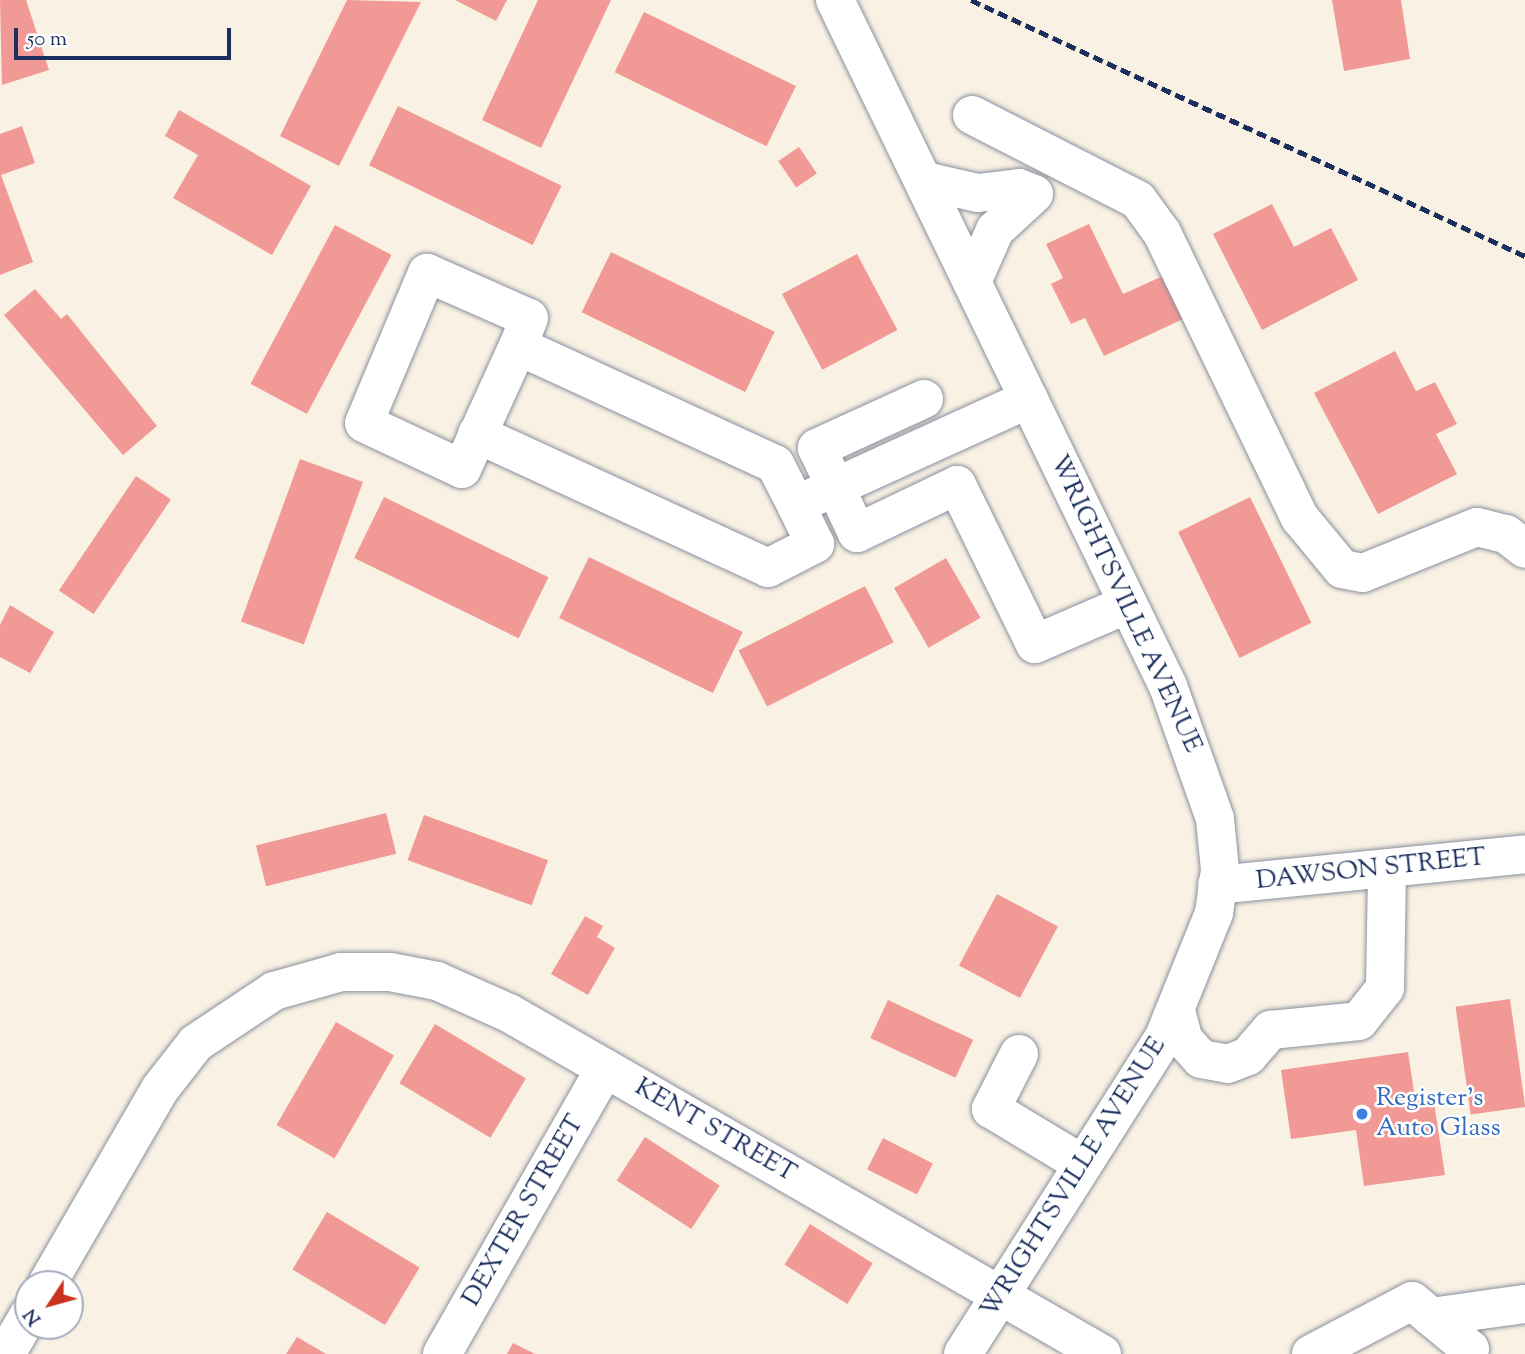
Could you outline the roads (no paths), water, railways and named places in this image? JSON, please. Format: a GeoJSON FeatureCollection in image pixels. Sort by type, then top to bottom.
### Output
{"type":"FeatureCollection","features":[{"type":"Feature","properties":{"kind":"street","name":"WRIGHTSVILLE AVENUE"},"geometry":{"type":"LineString","coordinates":[[835,0],[1128,604],[1198,759],[1216,818],[1217,885],[1195,970],[1176,1010],[963,1354]]}},
{"type":"Feature","properties":{"kind":"street"},"geometry":{"type":"LineString","coordinates":[[972,115],[1138,200],[1162,233],[1300,518],[1342,569],[1363,573],[1477,527],[1506,534],[1525,550]]}},
{"type":"Feature","properties":{"kind":"street"},"geometry":{"type":"LineString","coordinates":[[972,282],[995,230],[1034,194],[1081,171]]}},
{"type":"Feature","properties":{"kind":"street"},"geometry":{"type":"LineString","coordinates":[[925,181],[978,193],[1019,188],[1034,194]]}},
{"type":"Feature","properties":{"kind":"street"},"geometry":{"type":"LineString","coordinates":[[427,272],[529,318],[518,346],[462,469],[364,423],[427,272]]}},
{"type":"Feature","properties":{"kind":"street"},"geometry":{"type":"LineString","coordinates":[[477,434],[768,568],[815,544],[775,464],[518,346]]}},
{"type":"Feature","properties":{"kind":"street"},"geometry":{"type":"LineString","coordinates":[[924,398],[817,449],[857,533],[957,485],[1035,644],[1128,604]]}},
{"type":"Feature","properties":{"kind":"street"},"geometry":{"type":"LineString","coordinates":[[796,505],[1028,400]]}},
{"type":"Feature","properties":{"kind":"street","name":"DAWSON STREET"},"geometry":{"type":"LineString","coordinates":[[1217,885],[1525,854]]}},
{"type":"Feature","properties":{"kind":"street"},"geometry":{"type":"LineString","coordinates":[[1176,1010],[1184,1041],[1201,1059],[1228,1064],[1248,1056],[1270,1030],[1359,1021],[1385,988],[1387,869]]}},
{"type":"Feature","properties":{"kind":"street","name":"KENT STREET"},"geometry":{"type":"LineString","coordinates":[[55,1270],[177,1066],[245,1006],[307,979],[366,971],[437,981],[509,1013],[1001,1296],[1057,1343],[1102,1354]]}},
{"type":"Feature","properties":{"kind":"street"},"geometry":{"type":"LineString","coordinates":[[1018,1054],[991,1108],[1082,1164]]}},
{"type":"Feature","properties":{"kind":"street","name":"DEXTER STREET"},"geometry":{"type":"LineString","coordinates":[[442,1354],[605,1068]]}},
{"type":"Feature","properties":{"kind":"street"},"geometry":{"type":"LineString","coordinates":[[1311,1354],[1412,1301],[1470,1349],[1467,1354]]}},
{"type":"Feature","properties":{"kind":"street"},"geometry":{"type":"LineString","coordinates":[[1431,1317],[1525,1304]]}},
{"type":"Feature","properties":{"kind":"railway"},"geometry":{"type":"LineString","coordinates":[[971,0],[1525,256]]}},
{"type":"Feature","properties":{"kind":"place","name":"Register's Auto Glass"},"geometry":{"type":"Point","coordinates":[1362,1114]}}]}
